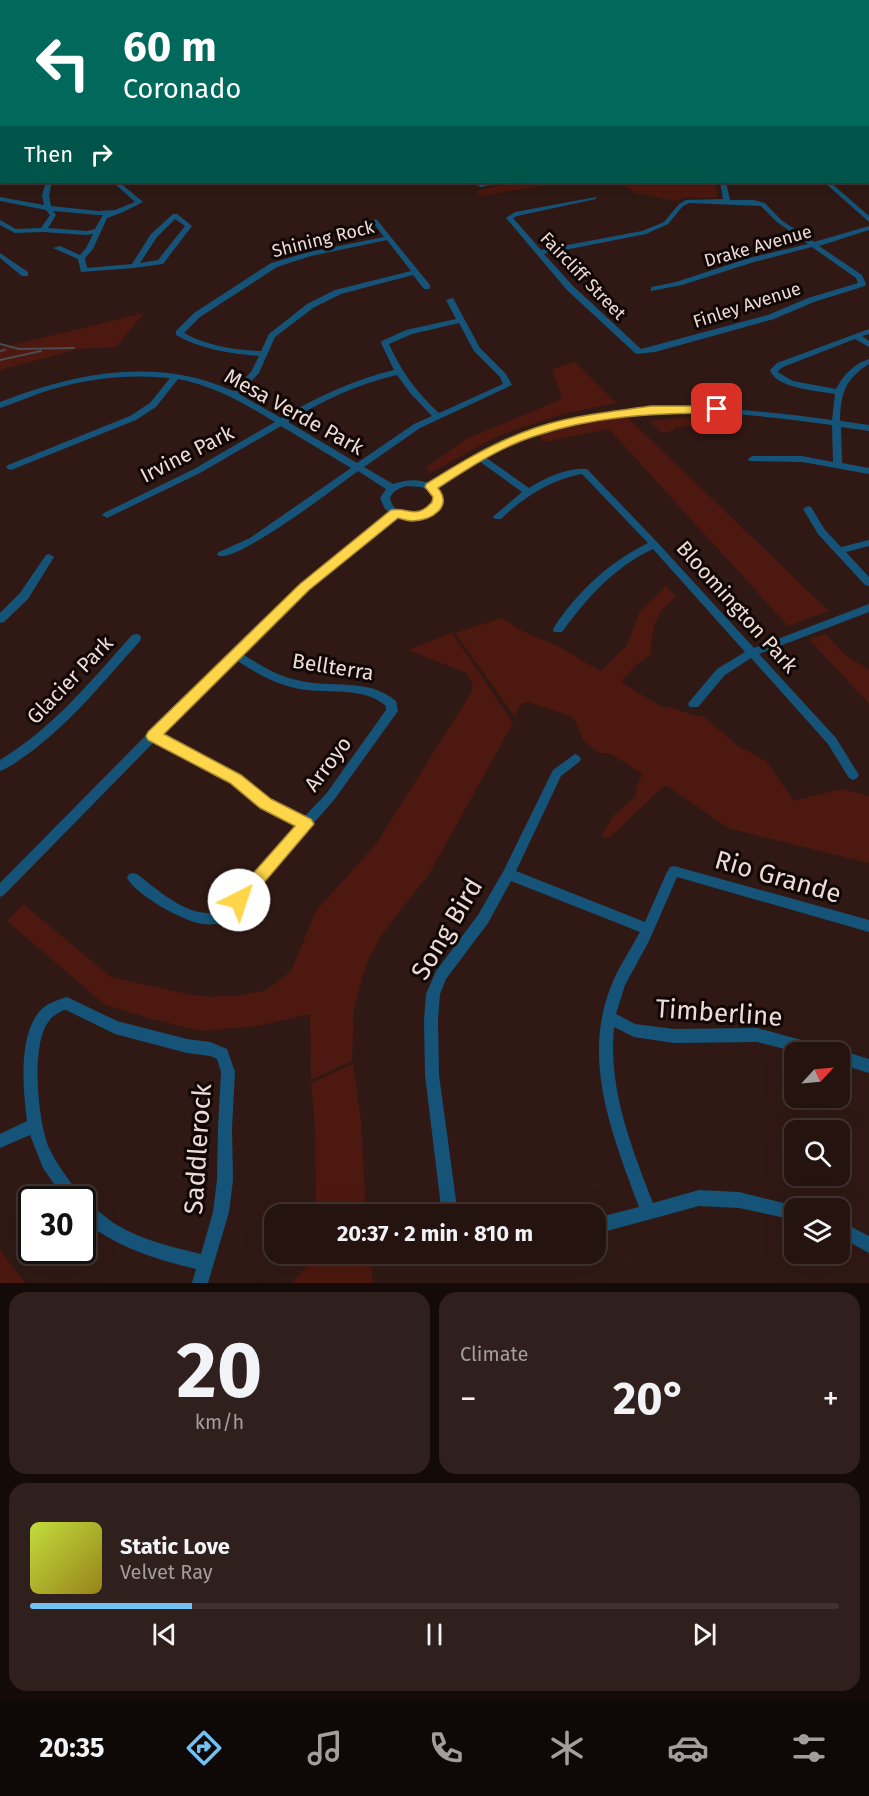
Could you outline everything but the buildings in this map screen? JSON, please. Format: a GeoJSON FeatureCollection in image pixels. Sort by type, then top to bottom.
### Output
{"type":"FeatureCollection","features":[{"type":"Feature","properties":{"kind":"street"},"geometry":{"type":"LineString","coordinates":[[43,230],[53,215],[47,208],[45,198],[49,183]]}},
{"type":"Feature","properties":{"kind":"street"},"geometry":{"type":"LineString","coordinates":[[117,183],[140,202],[104,217],[99,230],[81,258],[84,270],[134,266],[160,262],[189,226],[175,215],[154,236],[134,266]]}},
{"type":"Feature","properties":{"kind":"street"},"geometry":{"type":"LineString","coordinates":[[475,183],[482,185],[496,183]]}},
{"type":"Feature","properties":{"kind":"street"},"geometry":{"type":"LineString","coordinates":[[723,183],[727,202]]}},
{"type":"Feature","properties":{"kind":"street"},"geometry":{"type":"LineString","coordinates":[[828,183],[869,220]]}},
{"type":"Feature","properties":{"kind":"street","name":"Faircliff Street"},"geometry":{"type":"LineString","coordinates":[[594,198],[515,214],[509,218],[570,288],[639,352]]}},
{"type":"Feature","properties":{"kind":"street"},"geometry":{"type":"LineString","coordinates":[[0,199],[47,208],[98,213],[119,212]]}},
{"type":"Feature","properties":{"kind":"street"},"geometry":{"type":"LineString","coordinates":[[538,253],[579,243],[644,233],[666,223],[681,205],[688,201],[763,204],[779,221],[814,245]]}},
{"type":"Feature","properties":{"kind":"street"},"geometry":{"type":"LineString","coordinates":[[375,221],[427,287]]}},
{"type":"Feature","properties":{"kind":"street"},"geometry":{"type":"LineString","coordinates":[[0,222],[15,231],[87,233],[99,230]]}},
{"type":"Feature","properties":{"kind":"street","name":"Drake Avenue"},"geometry":{"type":"LineString","coordinates":[[654,290],[686,283],[751,260],[814,245],[869,228]]}},
{"type":"Feature","properties":{"kind":"street","name":"Shining Rock"},"geometry":{"type":"LineString","coordinates":[[262,354],[234,350],[186,338],[179,333],[197,315],[274,265],[309,254],[388,238]]}},
{"type":"Feature","properties":{"kind":"street","name":"Finley Avenue"},"geometry":{"type":"LineString","coordinates":[[639,352],[771,317],[811,300],[862,284],[859,277],[814,245]]}},
{"type":"Feature","properties":{"kind":"street"},"geometry":{"type":"LineString","coordinates":[[57,248],[81,258]]}},
{"type":"Feature","properties":{"kind":"street"},"geometry":{"type":"LineString","coordinates":[[0,255],[25,274]]}},
{"type":"Feature","properties":{"kind":"street"},"geometry":{"type":"LineString","coordinates":[[234,394],[255,373],[267,343],[278,329],[321,299],[338,292],[415,272]]}},
{"type":"Feature","properties":{"kind":"street"},"geometry":{"type":"LineString","coordinates":[[222,554],[253,540],[417,426],[508,385],[503,376],[477,349],[450,300]]}},
{"type":"Feature","properties":{"kind":"street"},"geometry":{"type":"LineString","coordinates":[[437,416],[398,372],[385,343],[409,332],[460,320]]}},
{"type":"Feature","properties":{"kind":"street"},"geometry":{"type":"LineString","coordinates":[[837,392],[790,383],[775,374],[774,370],[780,365],[869,331]]}},
{"type":"Feature","properties":{"kind":"street"},"geometry":{"type":"LineString","coordinates":[[856,336],[869,345]]}},
{"type":"Feature","properties":{"kind":"street"},"geometry":{"type":"LineString","coordinates":[[838,465],[837,392],[848,374],[869,361]]}},
{"type":"Feature","properties":{"kind":"street","name":"Irvine Park"},"geometry":{"type":"LineString","coordinates":[[107,514],[196,472],[344,387],[398,372]]}},
{"type":"Feature","properties":{"kind":"street","name":"Mesa Verde Park"},"geometry":{"type":"LineString","coordinates":[[0,405],[43,388],[94,377],[128,374],[175,377],[206,383],[234,394],[392,488]]}},
{"type":"Feature","properties":{"kind":"street"},"geometry":{"type":"LineString","coordinates":[[11,467],[133,418],[153,405],[175,377]]}},
{"type":"Feature","properties":{"kind":"street"},"geometry":{"type":"LineString","coordinates":[[430,487],[478,457],[506,443],[551,427],[608,414],[651,410],[731,410],[869,428]]}},
{"type":"Feature","properties":{"kind":"street"},"geometry":{"type":"LineString","coordinates":[[478,457],[528,492],[511,503],[498,517]]}},
{"type":"Feature","properties":{"kind":"street"},"geometry":{"type":"LineString","coordinates":[[752,459],[802,459],[869,471]]}},
{"type":"Feature","properties":{"kind":"street","name":"Bloomington Park"},"geometry":{"type":"LineString","coordinates":[[528,492],[572,472],[584,471],[753,652],[832,741],[854,775]]}},
{"type":"Feature","properties":{"kind":"street"},"geometry":{"type":"LineString","coordinates":[[415,482],[430,487],[439,497],[438,502],[429,513],[413,517],[396,513],[386,504],[387,493],[399,484],[415,482]]}},
{"type":"Feature","properties":{"kind":"street"},"geometry":{"type":"LineString","coordinates":[[808,509],[821,532],[869,583]]}},
{"type":"Feature","properties":{"kind":"street"},"geometry":{"type":"LineString","coordinates":[[0,891],[304,587],[396,513]]}},
{"type":"Feature","properties":{"kind":"street"},"geometry":{"type":"LineString","coordinates":[[838,551],[869,543]]}},
{"type":"Feature","properties":{"kind":"street"},"geometry":{"type":"LineString","coordinates":[[558,629],[575,604],[618,564],[654,544]]}},
{"type":"Feature","properties":{"kind":"street"},"geometry":{"type":"LineString","coordinates":[[0,619],[24,596],[49,557]]}},
{"type":"Feature","properties":{"kind":"street"},"geometry":{"type":"LineString","coordinates":[[694,704],[721,672],[753,652],[869,608]]}},
{"type":"Feature","properties":{"kind":"street","name":"Glacier Park"},"geometry":{"type":"LineString","coordinates":[[0,766],[32,746],[55,726],[136,638]]}},
{"type":"Feature","properties":{"kind":"street","name":"Bellterra"},"geometry":{"type":"LineString","coordinates":[[235,655],[257,668],[297,685],[374,692],[387,698],[392,704]]}},
{"type":"Feature","properties":{"kind":"street","name":"Arroyo"},"geometry":{"type":"LineString","coordinates":[[133,878],[154,895],[200,919],[214,921],[222,917],[330,797],[392,711],[392,704]]}},
{"type":"Feature","properties":{"kind":"street"},"geometry":{"type":"LineString","coordinates":[[153,736],[236,779],[266,803],[306,824]]}},
{"type":"Feature","properties":{"kind":"street","name":"Song Bird"},"geometry":{"type":"LineString","coordinates":[[449,1204],[432,1075],[433,994],[441,975],[483,919],[508,874],[557,773],[575,759]]}},
{"type":"Feature","properties":{"kind":"street","name":"Rio Grande"},"geometry":{"type":"LineString","coordinates":[[648,929],[667,882],[674,871],[869,926]]}},
{"type":"Feature","properties":{"kind":"street"},"geometry":{"type":"LineString","coordinates":[[508,874],[648,929],[616,991],[610,1018],[605,1065],[615,1120],[649,1212]]}},
{"type":"Feature","properties":{"kind":"street","name":"Saddlerock"},"geometry":{"type":"LineString","coordinates":[[34,1126],[30,1086],[37,1030],[43,1017],[57,1006],[67,1003],[115,1027],[188,1046],[210,1049],[222,1054],[228,1072],[225,1180],[221,1212],[200,1283]]}},
{"type":"Feature","properties":{"kind":"street","name":"Timberline"},"geometry":{"type":"LineString","coordinates":[[610,1018],[634,1030],[674,1036],[757,1035],[784,1042]]}},
{"type":"Feature","properties":{"kind":"street"},"geometry":{"type":"LineString","coordinates":[[850,1061],[869,1066]]}},
{"type":"Feature","properties":{"kind":"street"},"geometry":{"type":"LineString","coordinates":[[0,1141],[34,1126],[42,1149],[64,1186]]}},
{"type":"Feature","properties":{"kind":"street"},"geometry":{"type":"LineString","coordinates":[[606,1223],[699,1198],[739,1200],[784,1210]]}},
{"type":"Feature","properties":{"kind":"street"},"geometry":{"type":"LineString","coordinates":[[96,1221],[128,1240],[159,1253],[206,1263]]}},
{"type":"Feature","properties":{"kind":"street"},"geometry":{"type":"LineString","coordinates":[[850,1235],[869,1245]]}},
{"type":"Feature","properties":{"kind":"shaded area"},"geometry":{"type":"Polygon","coordinates":[[[512,183],[560,183],[481,196],[478,194],[479,190],[512,183]]]}},
{"type":"Feature","properties":{"kind":"shaded area"},"geometry":{"type":"Polygon","coordinates":[[[617,183],[712,183],[716,185],[718,196],[713,198],[685,197],[675,201],[635,194],[627,187],[617,183]]]}},
{"type":"Feature","properties":{"kind":"shaded area"},"geometry":{"type":"Polygon","coordinates":[[[144,313],[116,347],[79,349],[0,370],[0,348],[144,313]]]}},
{"type":"Feature","properties":{"kind":"shaded area"},"geometry":{"type":"Polygon","coordinates":[[[575,362],[616,403],[559,415],[500,435],[430,473],[427,467],[466,439],[562,399],[552,369],[575,362]]]}},
{"type":"Feature","properties":{"kind":"shaded area"},"geometry":{"type":"Polygon","coordinates":[[[626,416],[829,611],[788,626],[609,429],[543,442],[539,435],[585,422],[626,416]]]}},
{"type":"Feature","properties":{"kind":"shaded area"},"geometry":{"type":"Polygon","coordinates":[[[679,418],[719,419],[721,425],[676,427],[673,431],[662,433],[650,421],[679,418]]]}},
{"type":"Feature","properties":{"kind":"shaded area"},"geometry":{"type":"Polygon","coordinates":[[[666,586],[676,597],[659,615],[652,637],[651,654],[636,665],[621,682],[662,707],[703,716],[738,746],[766,761],[794,801],[842,789],[869,796],[869,863],[728,828],[666,785],[609,838],[601,836],[614,815],[636,796],[637,785],[643,774],[609,753],[599,753],[583,740],[575,720],[570,716],[528,702],[521,704],[515,717],[455,633],[501,618],[524,632],[556,645],[600,671],[626,647],[640,611],[666,586]]]}},
{"type":"Feature","properties":{"kind":"shaded area"},"geometry":{"type":"Polygon","coordinates":[[[452,633],[513,723],[429,874],[382,934],[366,964],[354,1008],[352,1061],[311,1080],[310,1014],[257,1026],[201,1031],[151,1019],[104,1004],[7,921],[23,904],[111,977],[208,997],[243,995],[267,990],[291,971],[316,911],[376,844],[471,693],[473,686],[467,673],[408,650],[452,633]]]}},
{"type":"Feature","properties":{"kind":"shaded area"},"geometry":{"type":"Polygon","coordinates":[[[826,634],[844,654],[869,670],[869,704],[809,639],[826,634]]]}},
{"type":"Feature","properties":{"kind":"shaded area"},"geometry":{"type":"Polygon","coordinates":[[[353,1064],[361,1121],[365,1204],[316,1204],[315,1125],[311,1083],[353,1064]]]}},
{"type":"Feature","properties":{"kind":"shaded area"},"geometry":{"type":"Polygon","coordinates":[[[0,1250],[25,1283],[0,1283],[0,1250]]]}},
{"type":"Feature","properties":{"kind":"shaded area"},"geometry":{"type":"Polygon","coordinates":[[[309,1264],[371,1264],[373,1283],[292,1283],[309,1264]]]}},
{"type":"Feature","properties":{"kind":"waterway"},"geometry":{"type":"LineString","coordinates":[[0,344],[19,349],[74,348]]}},
{"type":"Feature","properties":{"kind":"waterway"},"geometry":{"type":"LineString","coordinates":[[0,351],[5,350]]}},
{"type":"Feature","properties":{"kind":"waterway"},"geometry":{"type":"LineString","coordinates":[[0,360],[41,351]]}},
{"type":"Feature","properties":{"kind":"route"},"geometry":{"type":"LineString","coordinates":[[239,900],[306,824],[266,803],[236,779],[153,736],[163,725],[304,587],[396,513],[413,517],[429,513],[435,508],[439,497],[430,487],[478,457],[529,434],[608,414],[651,410],[717,409]]}}]}
